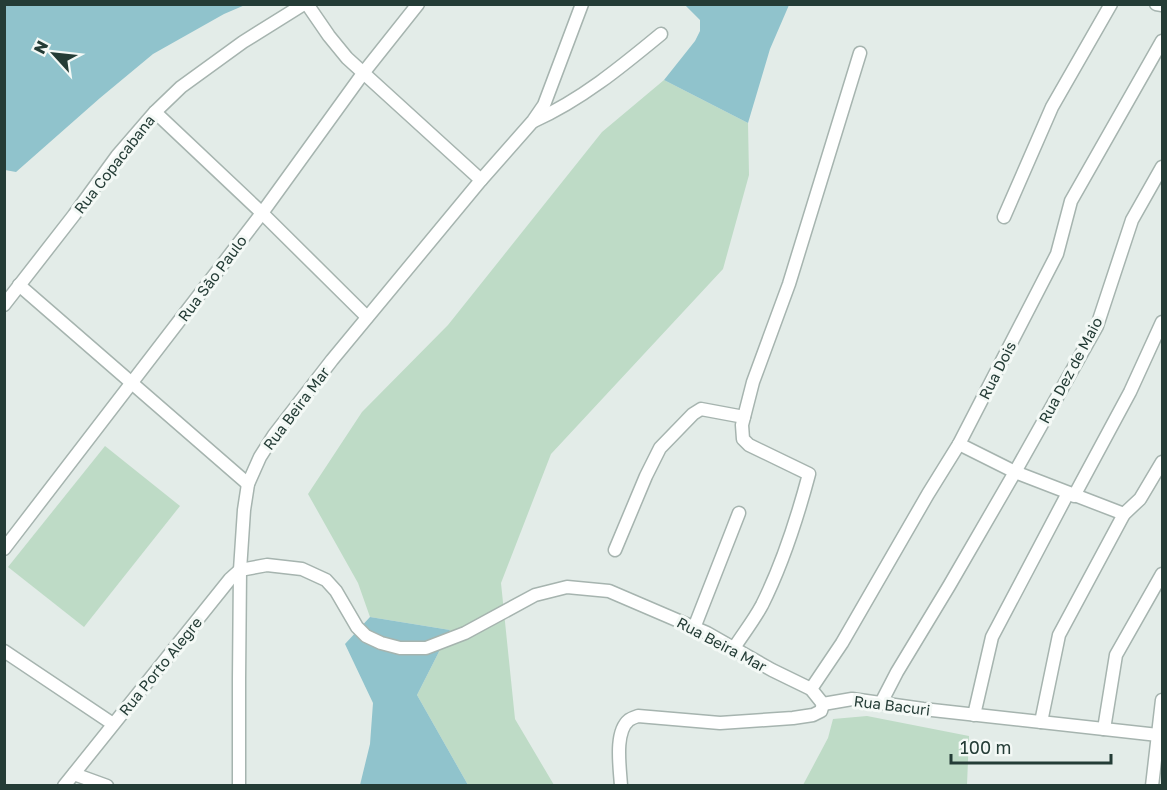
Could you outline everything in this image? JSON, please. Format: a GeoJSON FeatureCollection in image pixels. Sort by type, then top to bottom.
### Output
{"type":"FeatureCollection","features":[{"type":"Feature","properties":{"kind":"street"},"geometry":{"type":"LineString","coordinates":[[306,4],[347,58],[481,180]]}},
{"type":"Feature","properties":{"kind":"street","name":"Rua Copacabana"},"geometry":{"type":"LineString","coordinates":[[4,305],[117,156],[155,112],[181,87],[243,42],[306,4]]}},
{"type":"Feature","properties":{"kind":"street","name":"Rua São Paulo"},"geometry":{"type":"LineString","coordinates":[[4,549],[262,213],[364,72],[418,4]]}},
{"type":"Feature","properties":{"kind":"street","name":"Rua Beira Mar"},"geometry":{"type":"LineString","coordinates":[[239,786],[240,570],[248,484],[274,435],[332,360],[481,180],[533,121],[544,105],[582,4]]}},
{"type":"Feature","properties":{"kind":"street"},"geometry":{"type":"LineString","coordinates":[[1004,217],[1052,106],[1111,4]]}},
{"type":"Feature","properties":{"kind":"street"},"geometry":{"type":"LineString","coordinates":[[1155,4],[1162,5]]}},
{"type":"Feature","properties":{"kind":"street"},"geometry":{"type":"LineString","coordinates":[[533,121],[571,102],[618,70],[661,34]]}},
{"type":"Feature","properties":{"kind":"street","name":"Rua Dois"},"geometry":{"type":"LineString","coordinates":[[811,689],[842,642],[959,444],[1057,254],[1071,201],[1162,41]]}},
{"type":"Feature","properties":{"kind":"street"},"geometry":{"type":"LineString","coordinates":[[734,648],[761,607],[784,557],[797,521],[809,474],[749,445],[743,439],[742,425],[753,382],[789,284],[860,53]]}},
{"type":"Feature","properties":{"kind":"street"},"geometry":{"type":"LineString","coordinates":[[155,112],[367,317]]}},
{"type":"Feature","properties":{"kind":"street","name":"Rua Dez de Maio"},"geometry":{"type":"LineString","coordinates":[[880,703],[950,586],[1096,326],[1132,220],[1162,167]]}},
{"type":"Feature","properties":{"kind":"street"},"geometry":{"type":"LineString","coordinates":[[20,285],[248,484]]}},
{"type":"Feature","properties":{"kind":"street"},"geometry":{"type":"LineString","coordinates":[[974,715],[992,637],[1130,392],[1162,322]]}},
{"type":"Feature","properties":{"kind":"street"},"geometry":{"type":"LineString","coordinates":[[615,550],[660,448],[693,414],[701,409],[744,417]]}},
{"type":"Feature","properties":{"kind":"street"},"geometry":{"type":"LineString","coordinates":[[959,444],[1015,472],[1124,514]]}},
{"type":"Feature","properties":{"kind":"street"},"geometry":{"type":"LineString","coordinates":[[1041,722],[1059,635],[1124,514],[1140,499],[1162,462]]}},
{"type":"Feature","properties":{"kind":"street"},"geometry":{"type":"LineString","coordinates":[[694,628],[739,513]]}},
{"type":"Feature","properties":{"kind":"street","name":"Rua Beira Mar"},"geometry":{"type":"LineString","coordinates":[[240,570],[267,565],[302,569],[326,580],[336,591],[357,627],[366,636],[400,648],[426,648],[465,633],[536,595],[567,587],[609,591],[699,629],[811,689],[823,704]]}},
{"type":"Feature","properties":{"kind":"street","name":"Rua Porto Alegre"},"geometry":{"type":"LineString","coordinates":[[64,786],[230,579],[240,570]]}},
{"type":"Feature","properties":{"kind":"street"},"geometry":{"type":"LineString","coordinates":[[1104,729],[1116,655],[1162,574]]}},
{"type":"Feature","properties":{"kind":"street"},"geometry":{"type":"LineString","coordinates":[[4,651],[113,724]]}},
{"type":"Feature","properties":{"kind":"street","name":"Rua Bacuri"},"geometry":{"type":"LineString","coordinates":[[621,786],[619,742],[621,731],[627,721],[638,716],[720,723],[813,715],[821,711],[823,704],[852,699],[1158,735]]}},
{"type":"Feature","properties":{"kind":"street"},"geometry":{"type":"LineString","coordinates":[[1152,786],[1162,700]]}},
{"type":"Feature","properties":{"kind":"street"},"geometry":{"type":"LineString","coordinates":[[74,774],[107,786]]}},
{"type":"Feature","properties":{"kind":"green space"},"geometry":{"type":"Polygon","coordinates":[[[664,80],[748,123],[749,175],[723,269],[551,454],[501,583],[515,719],[554,785],[468,785],[417,695],[450,630],[370,617],[358,583],[308,494],[362,412],[448,325],[602,132],[664,80]]]}},
{"type":"Feature","properties":{"kind":"green space"},"geometry":{"type":"Polygon","coordinates":[[[105,446],[180,506],[84,627],[8,567],[105,446]]]}},
{"type":"Feature","properties":{"kind":"green space"},"geometry":{"type":"Polygon","coordinates":[[[867,716],[969,736],[967,785],[803,785],[828,738],[833,719],[867,716]]]}},
{"type":"Feature","properties":{"kind":"water"},"geometry":{"type":"Polygon","coordinates":[[[4,5],[245,5],[224,14],[153,54],[16,172],[5,170],[4,5]]]}},
{"type":"Feature","properties":{"kind":"water"},"geometry":{"type":"Polygon","coordinates":[[[685,5],[789,5],[770,49],[748,123],[664,80],[695,41],[700,31],[700,20],[685,5]]]}},
{"type":"Feature","properties":{"kind":"water"},"geometry":{"type":"Polygon","coordinates":[[[370,617],[450,630],[417,695],[468,785],[360,785],[370,744],[373,703],[345,644],[370,617]]]}}]}
